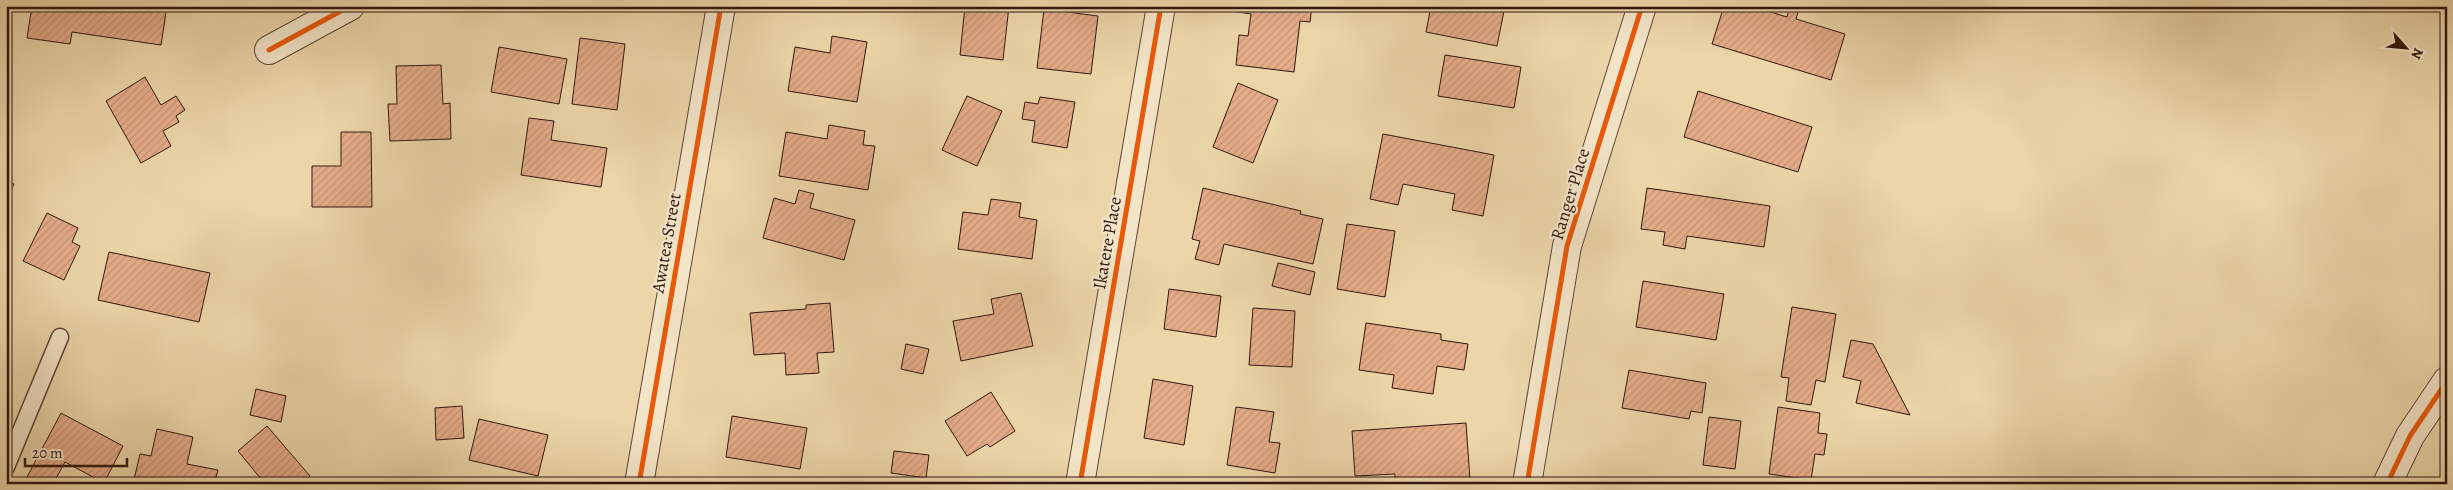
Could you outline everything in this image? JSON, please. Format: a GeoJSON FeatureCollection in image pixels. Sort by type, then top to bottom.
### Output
{"type":"FeatureCollection","features":[{"type":"Feature","properties":{"kind":"street"},"geometry":{"type":"LineString","coordinates":[[269,50],[350,6]]}},
{"type":"Feature","properties":{"kind":"street","name":"Awatea Street"},"geometry":{"type":"LineString","coordinates":[[639,484],[721,6]]}},
{"type":"Feature","properties":{"kind":"street","name":"Ikatere Place"},"geometry":{"type":"LineString","coordinates":[[1080,484],[1161,6]]}},
{"type":"Feature","properties":{"kind":"street","name":"Ranger Place"},"geometry":{"type":"LineString","coordinates":[[1527,484],[1567,246],[1642,6]]}},
{"type":"Feature","properties":{"kind":"street"},"geometry":{"type":"LineString","coordinates":[[2387,484],[2410,436],[2447,381]]}},
{"type":"Feature","properties":{"kind":"lane"},"geometry":{"type":"LineString","coordinates":[[6,467],[60,337]]}},
{"type":"Feature","properties":{"kind":"building"},"geometry":{"type":"Polygon","coordinates":[[[32,6],[167,6],[161,45],[72,32],[70,44],[27,38],[32,6]]]}},
{"type":"Feature","properties":{"kind":"building"},"geometry":{"type":"Polygon","coordinates":[[[882,6],[918,6],[917,12],[882,6]]]}},
{"type":"Feature","properties":{"kind":"building"},"geometry":{"type":"Polygon","coordinates":[[[965,6],[1009,6],[1003,60],[960,55],[965,6]]]}},
{"type":"Feature","properties":{"kind":"building"},"geometry":{"type":"Polygon","coordinates":[[[1232,6],[1312,6],[1310,22],[1300,21],[1294,72],[1236,65],[1239,35],[1248,36],[1251,14],[1232,11],[1232,6]]]}},
{"type":"Feature","properties":{"kind":"building"},"geometry":{"type":"Polygon","coordinates":[[[1431,6],[1505,6],[1497,46],[1426,32],[1431,6]]]}},
{"type":"Feature","properties":{"kind":"building"},"geometry":{"type":"Polygon","coordinates":[[[1724,6],[1751,6],[1787,17],[1790,6],[1799,9],[1796,19],[1845,34],[1831,80],[1712,44],[1724,6]]]}},
{"type":"Feature","properties":{"kind":"building"},"geometry":{"type":"Polygon","coordinates":[[[1044,9],[1098,16],[1091,74],[1037,68],[1044,9]]]}},
{"type":"Feature","properties":{"kind":"building"},"geometry":{"type":"Polygon","coordinates":[[[832,36],[867,42],[857,102],[788,91],[795,47],[830,53],[832,36]]]}},
{"type":"Feature","properties":{"kind":"building"},"geometry":{"type":"Polygon","coordinates":[[[580,38],[625,44],[617,110],[572,104],[580,38]]]}},
{"type":"Feature","properties":{"kind":"building"},"geometry":{"type":"Polygon","coordinates":[[[499,47],[567,59],[559,104],[491,92],[499,47]]]}},
{"type":"Feature","properties":{"kind":"building"},"geometry":{"type":"Polygon","coordinates":[[[1445,55],[1521,67],[1514,108],[1438,96],[1445,55]]]}},
{"type":"Feature","properties":{"kind":"building"},"geometry":{"type":"Polygon","coordinates":[[[441,65],[443,104],[450,103],[451,139],[390,141],[388,104],[397,104],[396,66],[441,65]]]}},
{"type":"Feature","properties":{"kind":"building"},"geometry":{"type":"Polygon","coordinates":[[[145,77],[161,105],[176,96],[185,110],[176,116],[179,122],[163,131],[171,146],[141,163],[106,101],[145,77]]]}},
{"type":"Feature","properties":{"kind":"building"},"geometry":{"type":"Polygon","coordinates":[[[1238,83],[1278,100],[1253,163],[1213,147],[1238,83]]]}},
{"type":"Feature","properties":{"kind":"building"},"geometry":{"type":"Polygon","coordinates":[[[1698,91],[1812,127],[1798,172],[1684,137],[1698,91]]]}},
{"type":"Feature","properties":{"kind":"building"},"geometry":{"type":"Polygon","coordinates":[[[967,96],[1002,111],[977,166],[942,150],[967,96]]]}},
{"type":"Feature","properties":{"kind":"building"},"geometry":{"type":"Polygon","coordinates":[[[1040,97],[1075,102],[1067,148],[1032,142],[1035,121],[1022,119],[1025,102],[1038,104],[1040,97]]]}},
{"type":"Feature","properties":{"kind":"building"},"geometry":{"type":"Polygon","coordinates":[[[529,118],[554,121],[551,140],[607,148],[601,187],[521,175],[529,118]]]}},
{"type":"Feature","properties":{"kind":"building"},"geometry":{"type":"Polygon","coordinates":[[[829,125],[865,131],[863,145],[875,146],[868,190],[779,176],[786,132],[827,139],[829,125]]]}},
{"type":"Feature","properties":{"kind":"building"},"geometry":{"type":"Polygon","coordinates":[[[341,132],[371,132],[372,207],[312,207],[312,166],[341,166],[341,132]]]}},
{"type":"Feature","properties":{"kind":"building"},"geometry":{"type":"Polygon","coordinates":[[[1383,134],[1494,155],[1483,216],[1452,210],[1455,194],[1403,184],[1398,205],[1370,199],[1383,134]]]}},
{"type":"Feature","properties":{"kind":"building"},"geometry":{"type":"Polygon","coordinates":[[[6,180],[14,184],[6,201],[6,180]]]}},
{"type":"Feature","properties":{"kind":"building"},"geometry":{"type":"Polygon","coordinates":[[[1203,188],[1301,211],[1300,214],[1323,219],[1313,264],[1224,244],[1219,265],[1195,259],[1200,241],[1192,239],[1203,188]]]}},
{"type":"Feature","properties":{"kind":"building"},"geometry":{"type":"Polygon","coordinates":[[[1647,188],[1770,206],[1764,247],[1687,236],[1685,249],[1663,245],[1665,232],[1641,229],[1647,188]]]}},
{"type":"Feature","properties":{"kind":"building"},"geometry":{"type":"Polygon","coordinates":[[[799,190],[814,194],[810,208],[855,220],[844,260],[763,238],[774,198],[795,204],[799,190]]]}},
{"type":"Feature","properties":{"kind":"building"},"geometry":{"type":"Polygon","coordinates":[[[991,199],[1021,203],[1019,217],[1037,220],[1032,259],[958,249],[963,212],[988,215],[991,199]]]}},
{"type":"Feature","properties":{"kind":"building"},"geometry":{"type":"Polygon","coordinates":[[[47,213],[78,228],[72,242],[80,246],[64,280],[23,261],[47,213]]]}},
{"type":"Feature","properties":{"kind":"building"},"geometry":{"type":"Polygon","coordinates":[[[1347,224],[1395,231],[1385,297],[1337,289],[1347,224]]]}},
{"type":"Feature","properties":{"kind":"building"},"geometry":{"type":"Polygon","coordinates":[[[109,252],[210,273],[199,322],[98,300],[109,252]]]}},
{"type":"Feature","properties":{"kind":"building"},"geometry":{"type":"Polygon","coordinates":[[[1278,263],[1315,272],[1310,295],[1272,286],[1278,263]]]}},
{"type":"Feature","properties":{"kind":"building"},"geometry":{"type":"Polygon","coordinates":[[[1643,281],[1724,294],[1716,340],[1636,327],[1643,281]]]}},
{"type":"Feature","properties":{"kind":"building"},"geometry":{"type":"Polygon","coordinates":[[[1169,289],[1221,296],[1216,337],[1164,329],[1169,289]]]}},
{"type":"Feature","properties":{"kind":"building"},"geometry":{"type":"Polygon","coordinates":[[[1021,293],[1033,346],[961,361],[953,321],[994,314],[991,299],[1021,293]]]}},
{"type":"Feature","properties":{"kind":"building"},"geometry":{"type":"Polygon","coordinates":[[[830,303],[834,352],[817,353],[819,373],[786,375],[785,353],[754,355],[750,313],[806,309],[806,305],[830,303]]]}},
{"type":"Feature","properties":{"kind":"building"},"geometry":{"type":"Polygon","coordinates":[[[1792,307],[1836,314],[1825,382],[1816,380],[1811,405],[1786,401],[1789,378],[1781,377],[1792,307]]]}},
{"type":"Feature","properties":{"kind":"building"},"geometry":{"type":"Polygon","coordinates":[[[1253,308],[1295,311],[1292,367],[1249,365],[1253,308]]]}},
{"type":"Feature","properties":{"kind":"building"},"geometry":{"type":"Polygon","coordinates":[[[1366,323],[1441,334],[1441,340],[1468,344],[1464,370],[1437,366],[1433,394],[1392,388],[1394,375],[1359,370],[1366,323]]]}},
{"type":"Feature","properties":{"kind":"building"},"geometry":{"type":"Polygon","coordinates":[[[1851,340],[1873,344],[1910,415],[1856,403],[1861,381],[1843,377],[1851,340]]]}},
{"type":"Feature","properties":{"kind":"building"},"geometry":{"type":"Polygon","coordinates":[[[906,344],[929,349],[923,374],[901,369],[906,344]]]}},
{"type":"Feature","properties":{"kind":"building"},"geometry":{"type":"Polygon","coordinates":[[[1629,370],[1706,383],[1702,413],[1691,411],[1689,419],[1622,408],[1629,370]]]}},
{"type":"Feature","properties":{"kind":"building"},"geometry":{"type":"Polygon","coordinates":[[[1153,379],[1193,386],[1184,445],[1144,438],[1153,379]]]}},
{"type":"Feature","properties":{"kind":"building"},"geometry":{"type":"Polygon","coordinates":[[[256,389],[286,396],[281,422],[250,415],[256,389]]]}},
{"type":"Feature","properties":{"kind":"building"},"geometry":{"type":"Polygon","coordinates":[[[991,392],[1015,431],[990,447],[987,444],[967,456],[945,421],[991,392]]]}},
{"type":"Feature","properties":{"kind":"building"},"geometry":{"type":"Polygon","coordinates":[[[462,406],[464,438],[436,440],[435,408],[462,406]]]}},
{"type":"Feature","properties":{"kind":"building"},"geometry":{"type":"Polygon","coordinates":[[[1236,407],[1274,412],[1269,442],[1280,443],[1275,473],[1227,465],[1236,407]]]}},
{"type":"Feature","properties":{"kind":"building"},"geometry":{"type":"Polygon","coordinates":[[[1778,407],[1820,413],[1818,433],[1827,434],[1824,455],[1815,454],[1811,480],[1769,474],[1778,407]]]}},
{"type":"Feature","properties":{"kind":"building"},"geometry":{"type":"Polygon","coordinates":[[[61,413],[123,446],[104,483],[65,462],[53,484],[40,484],[27,477],[61,413]]]}},
{"type":"Feature","properties":{"kind":"building"},"geometry":{"type":"Polygon","coordinates":[[[732,416],[807,428],[800,469],[726,457],[732,416]]]}},
{"type":"Feature","properties":{"kind":"building"},"geometry":{"type":"Polygon","coordinates":[[[1709,417],[1741,421],[1735,469],[1703,465],[1709,417]]]}},
{"type":"Feature","properties":{"kind":"building"},"geometry":{"type":"Polygon","coordinates":[[[479,419],[548,435],[538,476],[469,460],[479,419]]]}},
{"type":"Feature","properties":{"kind":"building"},"geometry":{"type":"Polygon","coordinates":[[[1466,423],[1470,480],[1395,484],[1395,474],[1355,476],[1352,431],[1466,423]]]}},
{"type":"Feature","properties":{"kind":"building"},"geometry":{"type":"Polygon","coordinates":[[[267,426],[310,476],[301,484],[256,484],[261,479],[238,451],[267,426]]]}},
{"type":"Feature","properties":{"kind":"building"},"geometry":{"type":"Polygon","coordinates":[[[157,429],[193,437],[187,464],[218,470],[214,484],[133,484],[140,454],[151,456],[157,429]]]}},
{"type":"Feature","properties":{"kind":"building"},"geometry":{"type":"Polygon","coordinates":[[[894,451],[929,455],[926,478],[891,473],[894,451]]]}},
{"type":"Feature","properties":{"kind":"cycle path"},"geometry":{"type":"LineString","coordinates":[[269,50],[350,6]]}},
{"type":"Feature","properties":{"kind":"cycle path"},"geometry":{"type":"LineString","coordinates":[[639,484],[721,6]]}},
{"type":"Feature","properties":{"kind":"cycle path"},"geometry":{"type":"LineString","coordinates":[[1080,484],[1161,6]]}},
{"type":"Feature","properties":{"kind":"cycle path"},"geometry":{"type":"LineString","coordinates":[[1527,484],[1567,246],[1642,6]]}},
{"type":"Feature","properties":{"kind":"cycle path"},"geometry":{"type":"LineString","coordinates":[[2387,484],[2410,436],[2447,381]]}}]}
